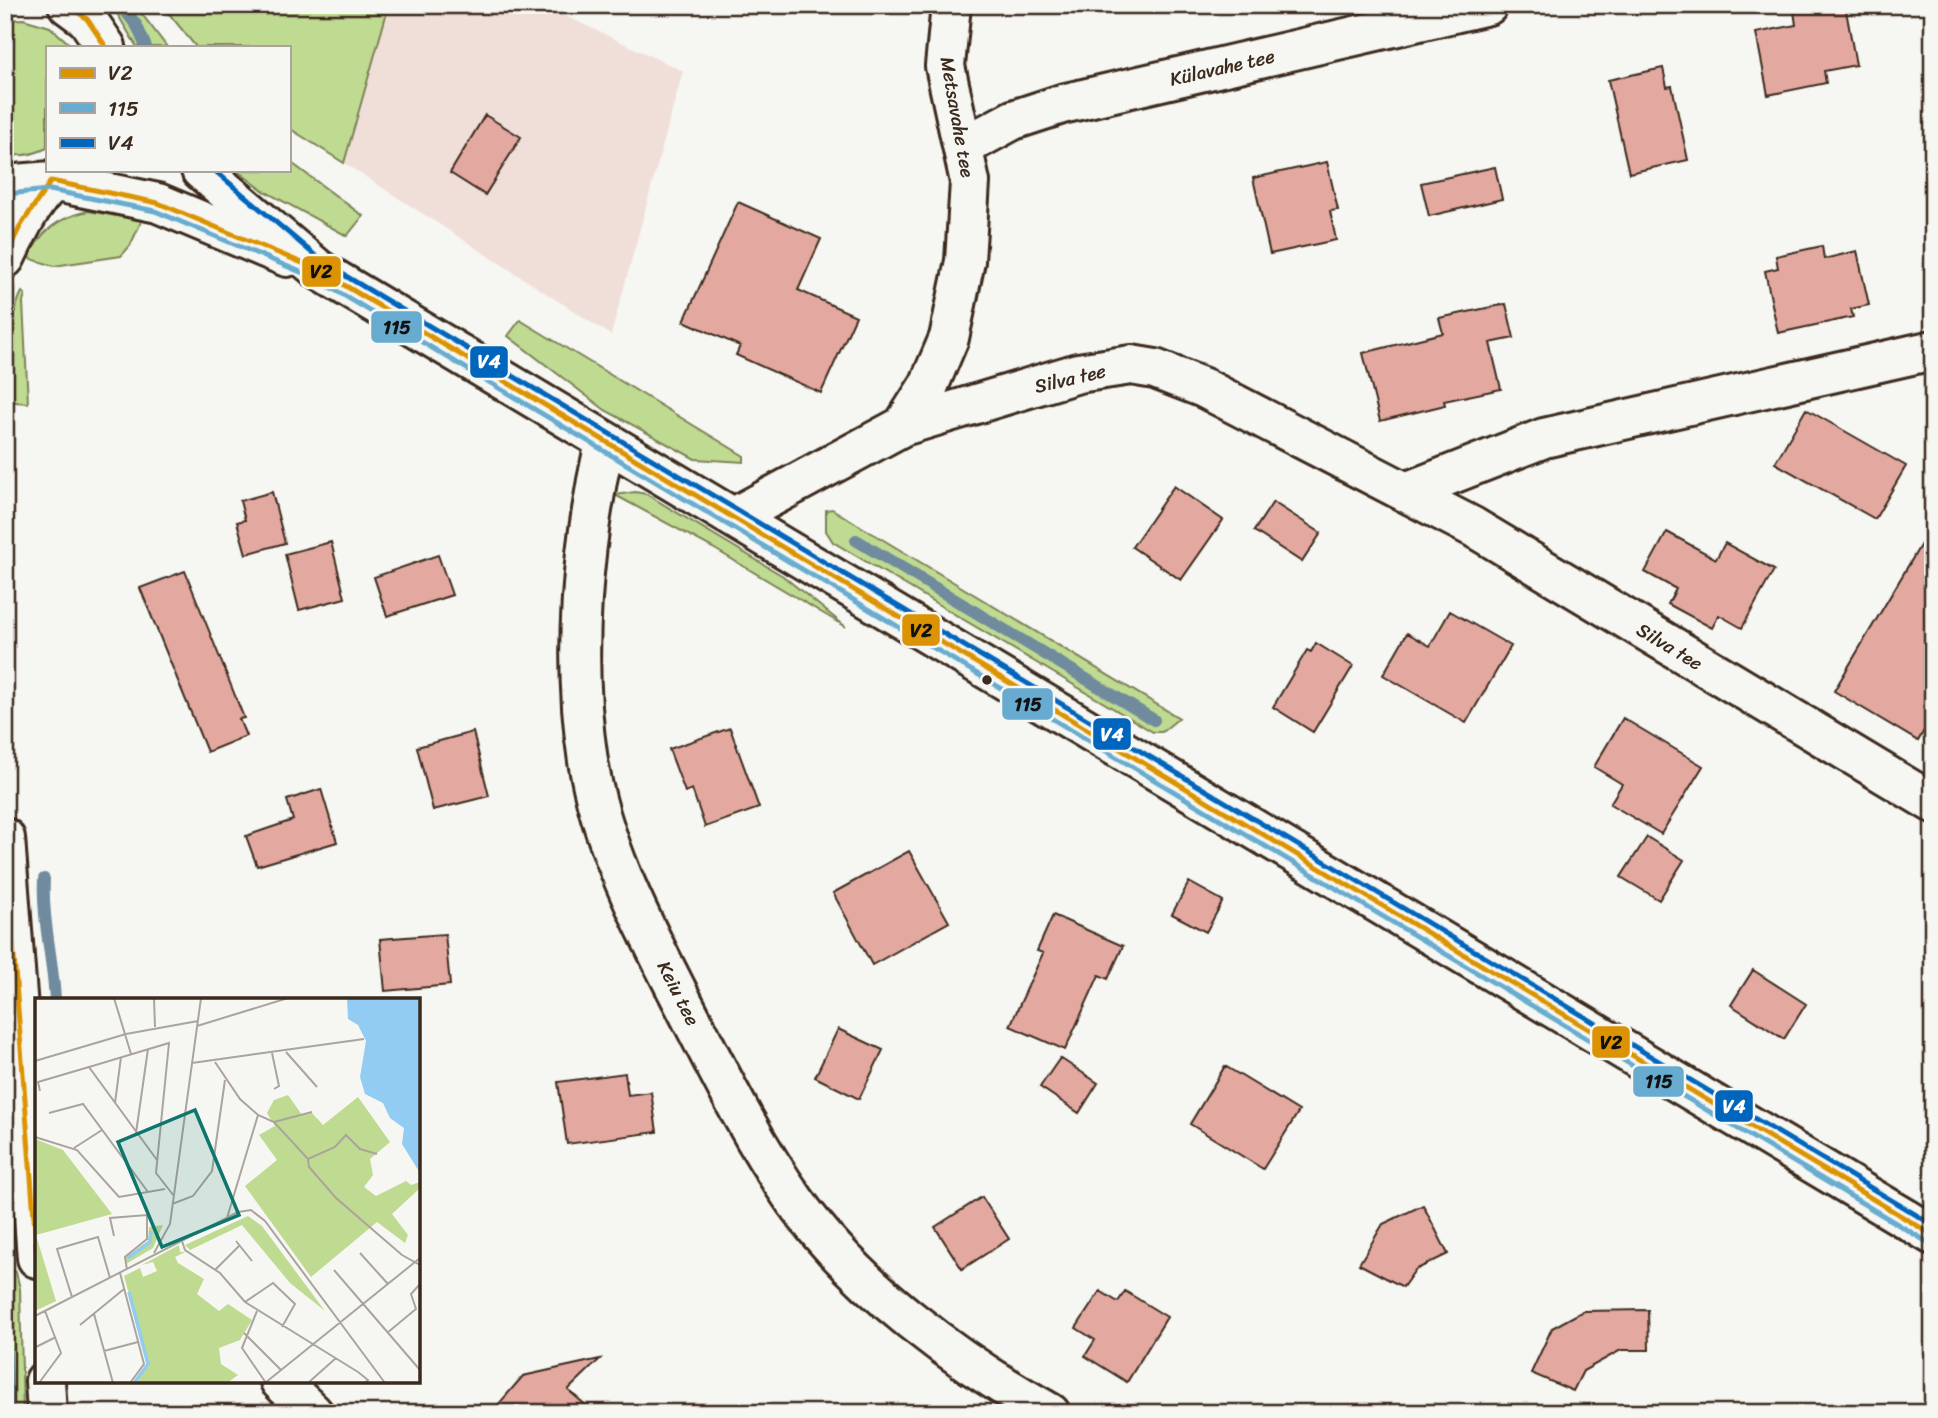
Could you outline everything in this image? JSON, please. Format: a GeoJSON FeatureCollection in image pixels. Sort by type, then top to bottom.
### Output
{"type":"FeatureCollection","features":[{"type":"Feature","properties":{"kind":"street"},"geometry":{"type":"LineString","coordinates":[[68,5],[88,19],[106,46]]}},
{"type":"Feature","properties":{"kind":"street","name":"Metsavahe tee"},"geometry":{"type":"LineString","coordinates":[[903,426],[929,385],[949,338],[960,298],[970,182],[945,66],[951,5]]}},
{"type":"Feature","properties":{"kind":"street","name":"Külavahe tee"},"geometry":{"type":"LineString","coordinates":[[963,147],[1013,120],[1062,104],[1488,5]]}},
{"type":"Feature","properties":{"kind":"street"},"geometry":{"type":"LineString","coordinates":[[203,172],[319,270]]}},
{"type":"Feature","properties":{"kind":"street"},"geometry":{"type":"LineString","coordinates":[[5,258],[21,225],[60,175]]}},
{"type":"Feature","properties":{"kind":"street"},"geometry":{"type":"LineString","coordinates":[[5,185],[60,175],[158,203],[319,270],[1933,1235]]}},
{"type":"Feature","properties":{"kind":"street"},"geometry":{"type":"LineString","coordinates":[[1406,492],[1544,439],[1933,350]]}},
{"type":"Feature","properties":{"kind":"street","name":"Silva tee"},"geometry":{"type":"LineString","coordinates":[[734,517],[903,426],[1078,373],[1130,366],[1155,369],[1205,388],[1473,527],[1933,803]]}},
{"type":"Feature","properties":{"kind":"street","name":"Keiu tee"},"geometry":{"type":"LineString","coordinates":[[605,442],[596,480],[582,606],[581,685],[588,761],[601,820],[643,922],[765,1156],[797,1204],[865,1281],[954,1352],[1050,1413]]}},
{"type":"Feature","properties":{"kind":"street"},"geometry":{"type":"LineString","coordinates":[[5,838],[35,1200]]}},
{"type":"Feature","properties":{"kind":"street"},"geometry":{"type":"LineString","coordinates":[[45,1383],[47,1413]]}},
{"type":"Feature","properties":{"kind":"street"},"geometry":{"type":"LineString","coordinates":[[282,1383],[313,1413]]}},
{"type":"Feature","properties":{"kind":"shaded area"},"geometry":{"type":"Polygon","coordinates":[[[388,5],[542,5],[683,71],[611,335],[344,163],[388,5]]]}},
{"type":"Feature","properties":{"kind":"green space"},"geometry":{"type":"Polygon","coordinates":[[[112,5],[135,5],[166,46],[136,46],[112,5]]]}},
{"type":"Feature","properties":{"kind":"green space"},"geometry":{"type":"Polygon","coordinates":[[[162,5],[389,5],[344,163],[290,129],[290,46],[195,46],[162,5]]]}},
{"type":"Feature","properties":{"kind":"green space"},"geometry":{"type":"Polygon","coordinates":[[[23,19],[50,27],[72,46],[46,46],[46,148],[32,154],[5,154],[5,20],[23,19]]]}},
{"type":"Feature","properties":{"kind":"green space"},"geometry":{"type":"Polygon","coordinates":[[[290,162],[363,216],[347,236],[264,191],[239,172],[290,172],[290,162]]]}},
{"type":"Feature","properties":{"kind":"green space"},"geometry":{"type":"Polygon","coordinates":[[[88,211],[142,220],[130,246],[121,256],[54,266],[28,258],[38,240],[51,227],[88,211]]]}},
{"type":"Feature","properties":{"kind":"green space"},"geometry":{"type":"Polygon","coordinates":[[[22,292],[25,294],[23,302],[28,403],[15,402],[8,398],[5,377],[14,314],[22,292]]]}},
{"type":"Feature","properties":{"kind":"green space"},"geometry":{"type":"Polygon","coordinates":[[[520,320],[744,456],[744,462],[695,459],[605,410],[508,336],[520,320]]]}},
{"type":"Feature","properties":{"kind":"green space"},"geometry":{"type":"Polygon","coordinates":[[[635,492],[646,494],[783,576],[846,627],[713,548],[615,495],[635,492]]]}},
{"type":"Feature","properties":{"kind":"green space"},"geometry":{"type":"Polygon","coordinates":[[[832,509],[1179,718],[1162,732],[1153,732],[833,542],[826,531],[826,510],[832,509]]]}},
{"type":"Feature","properties":{"kind":"green space"},"geometry":{"type":"Polygon","coordinates":[[[5,1125],[14,1237],[5,1244],[5,1125]]]}},
{"type":"Feature","properties":{"kind":"green space"},"geometry":{"type":"Polygon","coordinates":[[[5,1267],[16,1272],[20,1289],[23,1413],[5,1413],[5,1267]]]}},
{"type":"Feature","properties":{"kind":"building"},"geometry":{"type":"Polygon","coordinates":[[[1823,5],[1845,5],[1856,65],[1824,71],[1826,83],[1768,95],[1756,33],[1796,25],[1794,11],[1823,5]]]}},
{"type":"Feature","properties":{"kind":"building"},"geometry":{"type":"Polygon","coordinates":[[[1663,68],[1667,87],[1672,86],[1688,160],[1629,173],[1608,80],[1663,68]]]}},
{"type":"Feature","properties":{"kind":"building"},"geometry":{"type":"Polygon","coordinates":[[[485,115],[521,137],[485,195],[450,173],[485,115]]]}},
{"type":"Feature","properties":{"kind":"building"},"geometry":{"type":"Polygon","coordinates":[[[1327,162],[1338,210],[1330,211],[1336,240],[1270,254],[1253,178],[1327,162]]]}},
{"type":"Feature","properties":{"kind":"building"},"geometry":{"type":"Polygon","coordinates":[[[1495,167],[1502,199],[1429,216],[1421,183],[1495,167]]]}},
{"type":"Feature","properties":{"kind":"building"},"geometry":{"type":"Polygon","coordinates":[[[738,202],[821,239],[798,290],[856,316],[821,393],[736,355],[740,346],[684,321],[738,202]]]}},
{"type":"Feature","properties":{"kind":"building"},"geometry":{"type":"Polygon","coordinates":[[[1822,246],[1824,259],[1857,251],[1869,305],[1851,309],[1853,317],[1778,333],[1765,271],[1778,268],[1776,256],[1822,246]]]}},
{"type":"Feature","properties":{"kind":"building"},"geometry":{"type":"Polygon","coordinates":[[[1506,304],[1514,338],[1490,343],[1501,389],[1444,401],[1445,405],[1380,421],[1363,353],[1443,333],[1439,318],[1506,304]]]}},
{"type":"Feature","properties":{"kind":"building"},"geometry":{"type":"Polygon","coordinates":[[[1806,409],[1906,466],[1875,519],[1775,463],[1806,409]]]}},
{"type":"Feature","properties":{"kind":"building"},"geometry":{"type":"Polygon","coordinates":[[[1174,486],[1223,520],[1181,580],[1132,547],[1174,486]]]}},
{"type":"Feature","properties":{"kind":"building"},"geometry":{"type":"Polygon","coordinates":[[[272,492],[285,543],[246,554],[237,522],[245,520],[240,501],[272,492]]]}},
{"type":"Feature","properties":{"kind":"building"},"geometry":{"type":"Polygon","coordinates":[[[1273,502],[1321,533],[1302,562],[1254,531],[1273,502]]]}},
{"type":"Feature","properties":{"kind":"building"},"geometry":{"type":"Polygon","coordinates":[[[1933,524],[1933,715],[1918,741],[1834,691],[1933,524]]]}},
{"type":"Feature","properties":{"kind":"building"},"geometry":{"type":"Polygon","coordinates":[[[1667,532],[1716,559],[1725,543],[1774,570],[1742,628],[1719,615],[1712,628],[1668,604],[1676,589],[1645,572],[1667,532]]]}},
{"type":"Feature","properties":{"kind":"building"},"geometry":{"type":"Polygon","coordinates":[[[331,542],[345,598],[299,610],[285,554],[331,542]]]}},
{"type":"Feature","properties":{"kind":"building"},"geometry":{"type":"Polygon","coordinates":[[[438,555],[452,595],[387,616],[374,577],[438,555]]]}},
{"type":"Feature","properties":{"kind":"building"},"geometry":{"type":"Polygon","coordinates":[[[185,571],[244,718],[239,719],[246,736],[207,752],[140,588],[185,571]]]}},
{"type":"Feature","properties":{"kind":"building"},"geometry":{"type":"Polygon","coordinates":[[[1450,611],[1511,646],[1466,723],[1383,675],[1407,633],[1430,646],[1450,611]]]}},
{"type":"Feature","properties":{"kind":"building"},"geometry":{"type":"Polygon","coordinates":[[[1316,643],[1353,666],[1313,732],[1273,707],[1307,650],[1311,652],[1316,643]]]}},
{"type":"Feature","properties":{"kind":"building"},"geometry":{"type":"Polygon","coordinates":[[[1623,718],[1703,766],[1661,834],[1610,804],[1622,784],[1594,767],[1623,718]]]}},
{"type":"Feature","properties":{"kind":"building"},"geometry":{"type":"Polygon","coordinates":[[[730,728],[759,808],[705,827],[692,789],[685,792],[669,749],[730,728]]]}},
{"type":"Feature","properties":{"kind":"building"},"geometry":{"type":"Polygon","coordinates":[[[473,732],[489,796],[433,810],[417,747],[473,732]]]}},
{"type":"Feature","properties":{"kind":"building"},"geometry":{"type":"Polygon","coordinates":[[[321,789],[337,842],[257,866],[246,836],[293,820],[287,800],[321,789]]]}},
{"type":"Feature","properties":{"kind":"building"},"geometry":{"type":"Polygon","coordinates":[[[1647,837],[1684,860],[1659,900],[1621,877],[1647,837]]]}},
{"type":"Feature","properties":{"kind":"building"},"geometry":{"type":"Polygon","coordinates":[[[909,851],[949,922],[872,965],[833,893],[909,851]]]}},
{"type":"Feature","properties":{"kind":"building"},"geometry":{"type":"Polygon","coordinates":[[[1189,882],[1223,901],[1206,932],[1172,914],[1189,882]]]}},
{"type":"Feature","properties":{"kind":"building"},"geometry":{"type":"Polygon","coordinates":[[[1053,915],[1123,946],[1108,979],[1099,975],[1065,1050],[1010,1026],[1043,953],[1037,951],[1053,915]]]}},
{"type":"Feature","properties":{"kind":"building"},"geometry":{"type":"Polygon","coordinates":[[[445,934],[450,985],[385,991],[380,939],[445,934]]]}},
{"type":"Feature","properties":{"kind":"building"},"geometry":{"type":"Polygon","coordinates":[[[1753,970],[1806,1004],[1784,1039],[1731,1005],[1753,970]]]}},
{"type":"Feature","properties":{"kind":"building"},"geometry":{"type":"Polygon","coordinates":[[[838,1029],[883,1050],[859,1099],[815,1077],[838,1029]]]}},
{"type":"Feature","properties":{"kind":"building"},"geometry":{"type":"Polygon","coordinates":[[[1060,1058],[1098,1083],[1079,1113],[1040,1087],[1060,1058]]]}},
{"type":"Feature","properties":{"kind":"building"},"geometry":{"type":"Polygon","coordinates":[[[1225,1066],[1299,1111],[1263,1169],[1190,1124],[1225,1066]]]}},
{"type":"Feature","properties":{"kind":"building"},"geometry":{"type":"Polygon","coordinates":[[[625,1073],[628,1095],[651,1092],[657,1132],[567,1144],[558,1082],[625,1073]]]}},
{"type":"Feature","properties":{"kind":"building"},"geometry":{"type":"Polygon","coordinates":[[[982,1197],[1009,1239],[962,1269],[935,1227],[982,1197]]]}},
{"type":"Feature","properties":{"kind":"building"},"geometry":{"type":"Polygon","coordinates":[[[1423,1205],[1448,1254],[1415,1270],[1403,1287],[1359,1264],[1383,1224],[1423,1205]]]}},
{"type":"Feature","properties":{"kind":"building"},"geometry":{"type":"Polygon","coordinates":[[[1100,1291],[1118,1302],[1125,1291],[1167,1317],[1127,1382],[1085,1356],[1095,1340],[1076,1328],[1100,1291]]]}},
{"type":"Feature","properties":{"kind":"building"},"geometry":{"type":"Polygon","coordinates":[[[1648,1310],[1649,1350],[1621,1350],[1583,1371],[1573,1391],[1531,1373],[1552,1328],[1583,1311],[1648,1310]]]}},
{"type":"Feature","properties":{"kind":"building"},"geometry":{"type":"Polygon","coordinates":[[[600,1359],[568,1390],[595,1413],[491,1413],[523,1376],[600,1359]]]}},
{"type":"Feature","properties":{"kind":"waterway"},"geometry":{"type":"LineString","coordinates":[[121,5],[137,26],[146,46]]}},
{"type":"Feature","properties":{"kind":"waterway"},"geometry":{"type":"LineString","coordinates":[[856,540],[1154,720]]}},
{"type":"Feature","properties":{"kind":"waterway"},"geometry":{"type":"LineString","coordinates":[[44,879],[55,998]]}},
{"type":"Feature","properties":{"kind":"waterway"},"geometry":{"type":"LineString","coordinates":[[5,1337],[8,1413]]}},
{"type":"Feature","properties":{"kind":"transit line","name":"V2"},"geometry":{"type":"LineString","coordinates":[[68,5],[87,19],[105,46]]}},
{"type":"Feature","properties":{"kind":"transit line","name":"V4"},"geometry":{"type":"LineString","coordinates":[[216,172],[324,263],[1933,1225]]}},
{"type":"Feature","properties":{"kind":"transit line","name":"V2"},"geometry":{"type":"LineString","coordinates":[[5,257],[21,225],[51,181],[158,203],[319,270],[1933,1235]]}},
{"type":"Feature","properties":{"kind":"transit line","name":"115"},"geometry":{"type":"LineString","coordinates":[[6,194],[50,190],[155,211],[315,278],[1929,1243]]}},
{"type":"Feature","properties":{"kind":"transit line","name":"V2"},"geometry":{"type":"LineString","coordinates":[[5,841],[35,1229]]}}]}
